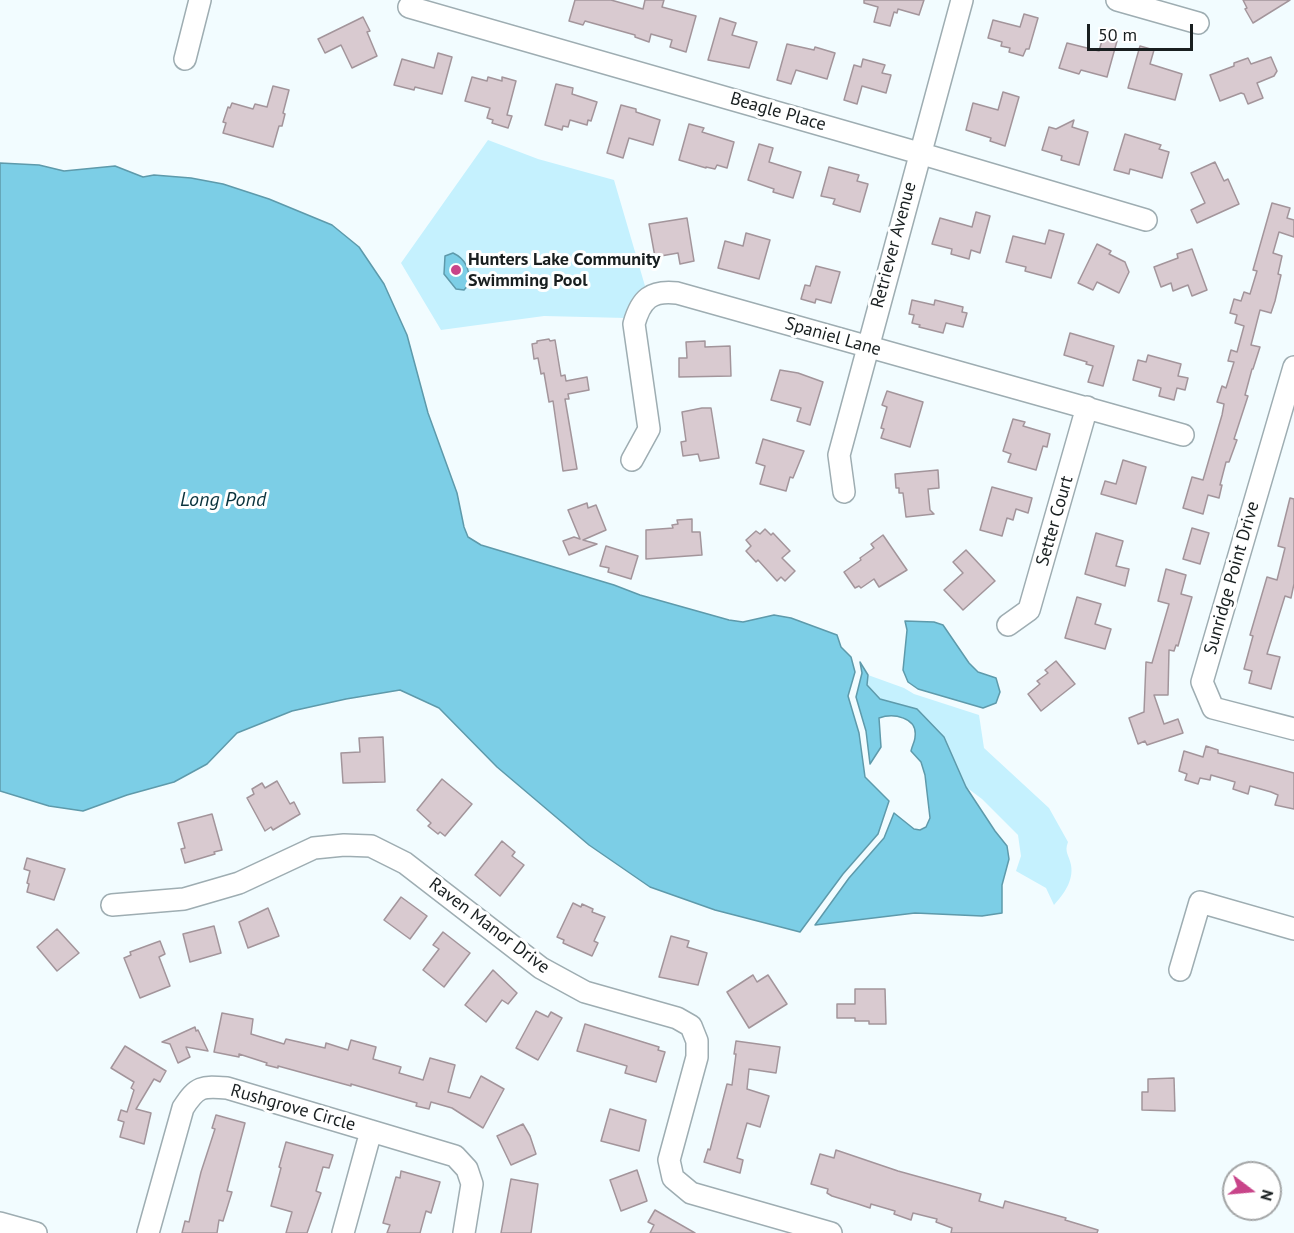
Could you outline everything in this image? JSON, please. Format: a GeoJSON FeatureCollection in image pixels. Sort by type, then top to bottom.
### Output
{"type":"FeatureCollection","features":[{"type":"Feature","properties":{"kind":"street"},"geometry":{"type":"LineString","coordinates":[[185,59],[200,0]]}},
{"type":"Feature","properties":{"kind":"street","name":"Retriever Avenue"},"geometry":{"type":"LineString","coordinates":[[844,492],[838,455],[962,0]]}},
{"type":"Feature","properties":{"kind":"street"},"geometry":{"type":"LineString","coordinates":[[1117,0],[1198,23]]}},
{"type":"Feature","properties":{"kind":"street","name":"Beagle Place"},"geometry":{"type":"LineString","coordinates":[[409,7],[1146,220]]}},
{"type":"Feature","properties":{"kind":"street","name":"Spaniel Lane"},"geometry":{"type":"LineString","coordinates":[[632,460],[648,429],[634,324],[639,308],[649,297],[663,292],[677,293],[1183,435]]}},
{"type":"Feature","properties":{"kind":"street","name":"Sunridge Point Drive"},"geometry":{"type":"LineString","coordinates":[[1293,374],[1202,682],[1213,708],[1294,729]]}},
{"type":"Feature","properties":{"kind":"street","name":"Setter Court"},"geometry":{"type":"LineString","coordinates":[[1008,626],[1029,610],[1087,408]]}},
{"type":"Feature","properties":{"kind":"street","name":"Raven Manor Drive"},"geometry":{"type":"LineString","coordinates":[[112,905],[184,899],[239,884],[314,848],[344,845],[371,846],[405,863],[541,968],[585,992],[676,1018],[691,1026],[697,1041],[697,1057],[669,1160],[673,1178],[691,1193],[831,1233]]}},
{"type":"Feature","properties":{"kind":"street"},"geometry":{"type":"LineString","coordinates":[[1180,970],[1200,902],[1294,929]]}},
{"type":"Feature","properties":{"kind":"street","name":"Rushgrove Circle"},"geometry":{"type":"LineString","coordinates":[[148,1233],[183,1108],[192,1093],[204,1086],[227,1088],[455,1156],[467,1169],[472,1184],[464,1233]]}},
{"type":"Feature","properties":{"kind":"street"},"geometry":{"type":"LineString","coordinates":[[343,1233],[371,1131]]}},
{"type":"Feature","properties":{"kind":"street"},"geometry":{"type":"LineString","coordinates":[[0,1223],[36,1233]]}},
{"type":"Feature","properties":{"kind":"shaded area"},"geometry":{"type":"Polygon","coordinates":[[[488,140],[538,159],[614,180],[645,286],[626,318],[544,316],[441,330],[401,263],[488,140]]]}},
{"type":"Feature","properties":{"kind":"shaded area"},"geometry":{"type":"Polygon","coordinates":[[[868,675],[914,694],[979,715],[984,748],[1049,808],[1068,842],[1071,877],[1064,892],[1054,905],[1046,888],[1016,871],[1021,856],[1018,835],[982,799],[966,787],[944,737],[917,709],[880,699],[867,685],[868,675]]]}},
{"type":"Feature","properties":{"kind":"water","name":"Long Pond"},"geometry":{"type":"Polygon","coordinates":[[[0,163],[39,165],[64,171],[115,166],[143,177],[154,175],[191,178],[223,184],[269,199],[332,225],[359,247],[384,284],[407,335],[428,413],[457,493],[468,537],[481,545],[640,595],[729,620],[743,622],[774,615],[791,618],[837,635],[841,647],[851,657],[855,672],[848,696],[859,733],[865,777],[889,801],[878,834],[843,874],[800,932],[715,910],[650,887],[589,845],[497,767],[439,708],[400,690],[292,711],[237,733],[207,764],[174,782],[127,795],[83,811],[49,806],[0,791],[0,163]]]}},
{"type":"Feature","properties":{"kind":"water","name":"Hunters Lake Community Swimming Pool"},"geometry":{"type":"Polygon","coordinates":[[[453,253],[464,261],[468,269],[470,283],[464,290],[456,289],[444,274],[445,256],[453,253]]]}},
{"type":"Feature","properties":{"kind":"water"},"geometry":{"type":"Polygon","coordinates":[[[905,621],[934,622],[943,625],[969,663],[978,672],[996,678],[1000,692],[996,703],[983,708],[918,689],[908,682],[903,670],[907,630],[905,621]]]}},
{"type":"Feature","properties":{"kind":"water"},"geometry":{"type":"Polygon","coordinates":[[[860,662],[868,675],[867,685],[880,699],[917,709],[944,737],[966,787],[1007,846],[1009,859],[1002,885],[1002,913],[982,916],[915,913],[815,925],[849,878],[884,838],[894,813],[914,829],[920,830],[926,827],[930,818],[925,775],[921,762],[911,751],[915,730],[909,721],[891,716],[879,718],[881,747],[870,764],[866,731],[856,697],[862,673],[860,662]]]}},
{"type":"Feature","properties":{"kind":"building"},"geometry":{"type":"Polygon","coordinates":[[[575,0],[611,0],[643,9],[645,0],[664,0],[662,7],[696,16],[686,52],[670,47],[672,40],[651,34],[649,42],[635,35],[585,21],[583,25],[569,21],[575,0]]]}},
{"type":"Feature","properties":{"kind":"building"},"geometry":{"type":"Polygon","coordinates":[[[864,0],[924,0],[919,15],[898,9],[897,13],[894,12],[890,26],[874,22],[878,7],[864,3],[864,0]]]}},
{"type":"Feature","properties":{"kind":"building"},"geometry":{"type":"Polygon","coordinates":[[[1243,0],[1290,0],[1253,23],[1243,0]]]}},
{"type":"Feature","properties":{"kind":"building"},"geometry":{"type":"Polygon","coordinates":[[[1024,14],[1038,18],[1029,49],[1026,49],[1023,56],[1009,52],[1010,48],[1001,46],[1002,42],[988,38],[993,20],[1020,27],[1024,14]]]}},
{"type":"Feature","properties":{"kind":"building"},"geometry":{"type":"Polygon","coordinates":[[[363,17],[370,31],[367,32],[377,56],[352,68],[341,45],[325,53],[318,39],[363,17]]]}},
{"type":"Feature","properties":{"kind":"building"},"geometry":{"type":"Polygon","coordinates":[[[720,18],[736,23],[732,35],[757,42],[749,68],[708,60],[720,18]]]}},
{"type":"Feature","properties":{"kind":"building"},"geometry":{"type":"Polygon","coordinates":[[[1103,37],[1117,41],[1107,77],[1081,70],[1079,74],[1059,68],[1067,43],[1099,51],[1103,37]]]}},
{"type":"Feature","properties":{"kind":"building"},"geometry":{"type":"Polygon","coordinates":[[[787,44],[814,50],[815,47],[835,53],[827,79],[796,70],[791,84],[777,80],[787,44]]]}},
{"type":"Feature","properties":{"kind":"building"},"geometry":{"type":"Polygon","coordinates":[[[1140,46],[1154,50],[1150,64],[1182,74],[1175,100],[1128,88],[1140,46]]]}},
{"type":"Feature","properties":{"kind":"building"},"geometry":{"type":"Polygon","coordinates":[[[438,53],[452,57],[442,94],[415,87],[414,90],[394,85],[402,59],[434,68],[438,53]]]}},
{"type":"Feature","properties":{"kind":"building"},"geometry":{"type":"Polygon","coordinates":[[[1271,57],[1277,71],[1274,76],[1257,83],[1263,98],[1248,104],[1244,94],[1241,93],[1220,101],[1210,75],[1248,58],[1251,64],[1271,57]]]}},
{"type":"Feature","properties":{"kind":"building"},"geometry":{"type":"Polygon","coordinates":[[[863,59],[885,65],[882,73],[891,75],[886,93],[862,86],[857,104],[844,100],[854,65],[861,67],[863,59]]]}},
{"type":"Feature","properties":{"kind":"building"},"geometry":{"type":"Polygon","coordinates":[[[472,77],[487,81],[488,77],[502,81],[502,77],[516,81],[507,115],[512,116],[508,128],[492,123],[493,120],[487,118],[490,108],[465,101],[472,77]]]}},
{"type":"Feature","properties":{"kind":"building"},"geometry":{"type":"Polygon","coordinates":[[[556,84],[573,88],[572,94],[597,102],[591,121],[588,120],[587,125],[570,120],[568,127],[563,126],[562,130],[545,125],[556,84]]]}},
{"type":"Feature","properties":{"kind":"building"},"geometry":{"type":"Polygon","coordinates":[[[273,86],[289,90],[282,126],[279,126],[273,147],[223,133],[226,123],[223,122],[228,107],[230,108],[232,103],[253,109],[255,104],[267,107],[273,86]]]}},
{"type":"Feature","properties":{"kind":"building"},"geometry":{"type":"Polygon","coordinates":[[[1003,92],[1019,97],[1005,146],[990,141],[991,138],[966,130],[973,103],[998,110],[1003,92]]]}},
{"type":"Feature","properties":{"kind":"building"},"geometry":{"type":"Polygon","coordinates":[[[621,105],[660,120],[653,145],[629,138],[623,158],[607,153],[621,105]]]}},
{"type":"Feature","properties":{"kind":"building"},"geometry":{"type":"Polygon","coordinates":[[[1074,120],[1072,127],[1088,132],[1079,165],[1061,160],[1062,156],[1042,150],[1049,127],[1056,129],[1074,120]]]}},
{"type":"Feature","properties":{"kind":"building"},"geometry":{"type":"Polygon","coordinates":[[[689,124],[704,128],[702,132],[734,142],[727,168],[717,165],[715,169],[706,168],[679,160],[689,124]]]}},
{"type":"Feature","properties":{"kind":"building"},"geometry":{"type":"Polygon","coordinates":[[[1125,134],[1161,145],[1159,149],[1169,152],[1162,178],[1130,169],[1129,174],[1114,170],[1125,134]]]}},
{"type":"Feature","properties":{"kind":"building"},"geometry":{"type":"Polygon","coordinates":[[[759,144],[773,148],[769,162],[801,172],[793,198],[773,192],[774,189],[748,180],[759,144]]]}},
{"type":"Feature","properties":{"kind":"building"},"geometry":{"type":"Polygon","coordinates":[[[1215,162],[1224,181],[1228,179],[1239,204],[1197,223],[1191,210],[1205,203],[1191,173],[1215,162]]]}},
{"type":"Feature","properties":{"kind":"building"},"geometry":{"type":"Polygon","coordinates":[[[829,167],[859,175],[857,181],[868,184],[860,212],[833,204],[835,199],[821,196],[829,167]]]}},
{"type":"Feature","properties":{"kind":"building"},"geometry":{"type":"Polygon","coordinates":[[[1272,203],[1290,208],[1287,218],[1294,220],[1294,237],[1279,232],[1273,253],[1282,256],[1278,274],[1281,275],[1275,301],[1271,313],[1260,310],[1251,345],[1260,347],[1234,439],[1237,440],[1229,462],[1226,462],[1219,498],[1208,495],[1203,514],[1183,508],[1192,477],[1203,480],[1222,415],[1224,404],[1217,402],[1222,386],[1226,388],[1234,362],[1228,361],[1231,350],[1237,352],[1244,326],[1235,323],[1237,315],[1230,313],[1234,299],[1241,301],[1244,292],[1250,294],[1257,271],[1253,270],[1272,203]]]}},
{"type":"Feature","properties":{"kind":"building"},"geometry":{"type":"Polygon","coordinates":[[[976,212],[990,216],[980,253],[971,250],[969,259],[951,254],[952,249],[932,244],[940,218],[972,227],[976,212]]]}},
{"type":"Feature","properties":{"kind":"building"},"geometry":{"type":"Polygon","coordinates":[[[687,218],[694,261],[680,264],[678,253],[655,257],[649,224],[687,218]]]}},
{"type":"Feature","properties":{"kind":"building"},"geometry":{"type":"Polygon","coordinates":[[[1049,230],[1064,234],[1051,278],[1025,271],[1026,267],[1006,262],[1013,236],[1045,244],[1049,230]]]}},
{"type":"Feature","properties":{"kind":"building"},"geometry":{"type":"Polygon","coordinates":[[[746,233],[770,240],[759,279],[718,268],[725,241],[743,246],[746,233]]]}},
{"type":"Feature","properties":{"kind":"building"},"geometry":{"type":"Polygon","coordinates":[[[1097,244],[1111,251],[1109,254],[1125,262],[1129,272],[1119,293],[1097,282],[1093,290],[1078,283],[1097,244]]]}},
{"type":"Feature","properties":{"kind":"building"},"geometry":{"type":"Polygon","coordinates":[[[1192,249],[1207,290],[1192,296],[1188,285],[1173,291],[1171,283],[1161,287],[1154,267],[1178,258],[1177,254],[1192,249]]]}},
{"type":"Feature","properties":{"kind":"building"},"geometry":{"type":"Polygon","coordinates":[[[816,266],[840,272],[831,303],[816,299],[815,303],[801,299],[805,285],[810,286],[816,266]]]}},
{"type":"Feature","properties":{"kind":"building"},"geometry":{"type":"Polygon","coordinates":[[[912,300],[934,305],[935,300],[963,307],[962,312],[967,313],[963,327],[946,323],[943,333],[919,327],[920,325],[912,323],[914,315],[909,314],[912,300]]]}},
{"type":"Feature","properties":{"kind":"building"},"geometry":{"type":"Polygon","coordinates":[[[1070,333],[1114,346],[1103,386],[1088,382],[1093,366],[1064,355],[1070,333]]]}},
{"type":"Feature","properties":{"kind":"building"},"geometry":{"type":"Polygon","coordinates":[[[549,339],[550,341],[555,340],[561,376],[565,375],[566,381],[587,377],[589,390],[568,394],[569,399],[565,399],[577,469],[563,471],[553,401],[549,402],[544,373],[541,374],[538,358],[534,359],[532,344],[549,339]]]}},
{"type":"Feature","properties":{"kind":"building"},"geometry":{"type":"Polygon","coordinates":[[[705,341],[705,347],[730,346],[731,376],[679,377],[679,358],[687,358],[686,342],[705,341]]]}},
{"type":"Feature","properties":{"kind":"building"},"geometry":{"type":"Polygon","coordinates":[[[1148,355],[1181,364],[1178,376],[1188,378],[1185,390],[1177,388],[1174,400],[1159,396],[1161,388],[1133,380],[1138,360],[1146,362],[1148,355]]]}},
{"type":"Feature","properties":{"kind":"building"},"geometry":{"type":"Polygon","coordinates":[[[780,370],[798,373],[823,382],[810,425],[797,421],[801,408],[771,400],[780,370]]]}},
{"type":"Feature","properties":{"kind":"building"},"geometry":{"type":"Polygon","coordinates":[[[887,391],[923,402],[910,447],[881,438],[884,429],[881,428],[887,407],[882,405],[887,391]]]}},
{"type":"Feature","properties":{"kind":"building"},"geometry":{"type":"Polygon","coordinates":[[[711,408],[719,458],[700,461],[698,454],[683,456],[681,442],[686,441],[682,412],[711,408]]]}},
{"type":"Feature","properties":{"kind":"building"},"geometry":{"type":"Polygon","coordinates":[[[1013,419],[1025,422],[1023,426],[1050,434],[1047,447],[1043,446],[1036,470],[1008,462],[1011,454],[1003,451],[1013,419]]]}},
{"type":"Feature","properties":{"kind":"building"},"geometry":{"type":"Polygon","coordinates":[[[763,439],[804,451],[793,478],[790,477],[786,491],[760,484],[765,466],[756,463],[763,439]]]}},
{"type":"Feature","properties":{"kind":"building"},"geometry":{"type":"Polygon","coordinates":[[[1123,460],[1146,467],[1136,504],[1101,494],[1105,481],[1116,484],[1123,460]]]}},
{"type":"Feature","properties":{"kind":"building"},"geometry":{"type":"Polygon","coordinates":[[[938,470],[939,488],[928,489],[930,510],[934,514],[906,517],[903,493],[899,493],[899,488],[896,488],[895,474],[938,470]]]}},
{"type":"Feature","properties":{"kind":"building"},"geometry":{"type":"Polygon","coordinates":[[[992,487],[1032,498],[1028,513],[1016,509],[1013,520],[1007,518],[1002,536],[980,530],[992,487]]]}},
{"type":"Feature","properties":{"kind":"building"},"geometry":{"type":"Polygon","coordinates":[[[1290,498],[1294,499],[1294,584],[1291,598],[1285,596],[1267,654],[1280,657],[1271,689],[1249,683],[1252,671],[1244,669],[1253,636],[1250,635],[1267,577],[1277,580],[1285,548],[1278,546],[1290,498]]]}},
{"type":"Feature","properties":{"kind":"building"},"geometry":{"type":"Polygon","coordinates":[[[587,503],[588,508],[596,505],[606,530],[583,540],[597,544],[569,555],[563,541],[574,537],[580,539],[568,510],[587,503]]]}},
{"type":"Feature","properties":{"kind":"building"},"geometry":{"type":"Polygon","coordinates":[[[692,519],[692,532],[700,532],[702,555],[646,559],[646,530],[673,528],[672,525],[678,524],[677,520],[692,519]]]}},
{"type":"Feature","properties":{"kind":"building"},"geometry":{"type":"Polygon","coordinates":[[[1192,528],[1209,533],[1200,564],[1183,559],[1192,528]]]}},
{"type":"Feature","properties":{"kind":"building"},"geometry":{"type":"Polygon","coordinates":[[[765,529],[771,535],[773,533],[790,551],[782,558],[795,571],[785,581],[781,577],[777,581],[758,560],[756,562],[746,551],[751,546],[746,540],[756,531],[760,534],[765,529]]]}},
{"type":"Feature","properties":{"kind":"building"},"geometry":{"type":"Polygon","coordinates":[[[1096,533],[1123,541],[1116,566],[1129,569],[1125,586],[1085,574],[1096,533]]]}},
{"type":"Feature","properties":{"kind":"building"},"geometry":{"type":"Polygon","coordinates":[[[883,535],[907,570],[879,587],[874,579],[861,588],[859,586],[855,588],[844,572],[874,548],[871,544],[883,535]]]}},
{"type":"Feature","properties":{"kind":"building"},"geometry":{"type":"Polygon","coordinates":[[[606,546],[638,556],[631,579],[608,572],[609,568],[600,566],[606,546]]]}},
{"type":"Feature","properties":{"kind":"building"},"geometry":{"type":"Polygon","coordinates":[[[966,550],[995,581],[963,610],[944,590],[963,573],[953,562],[966,550]]]}},
{"type":"Feature","properties":{"kind":"building"},"geometry":{"type":"Polygon","coordinates":[[[1166,569],[1186,575],[1181,594],[1192,597],[1178,646],[1176,645],[1174,651],[1169,650],[1168,695],[1154,695],[1164,724],[1178,719],[1183,733],[1147,745],[1145,741],[1138,744],[1129,718],[1144,712],[1146,662],[1152,663],[1169,604],[1158,601],[1166,569]]]}},
{"type":"Feature","properties":{"kind":"building"},"geometry":{"type":"Polygon","coordinates":[[[1077,597],[1101,604],[1095,624],[1111,629],[1105,649],[1065,638],[1077,597]]]}},
{"type":"Feature","properties":{"kind":"building"},"geometry":{"type":"Polygon","coordinates":[[[1056,661],[1075,684],[1041,711],[1028,694],[1040,684],[1037,681],[1048,673],[1045,670],[1056,661]]]}},
{"type":"Feature","properties":{"kind":"building"},"geometry":{"type":"Polygon","coordinates":[[[383,737],[385,782],[343,783],[341,753],[360,752],[359,738],[383,737]]]}},
{"type":"Feature","properties":{"kind":"building"},"geometry":{"type":"Polygon","coordinates":[[[1206,746],[1218,750],[1218,753],[1294,773],[1294,809],[1275,805],[1278,795],[1271,792],[1250,786],[1248,794],[1233,789],[1235,782],[1211,775],[1210,780],[1200,778],[1198,784],[1185,780],[1187,774],[1179,771],[1184,751],[1203,757],[1206,746]]]}},
{"type":"Feature","properties":{"kind":"building"},"geometry":{"type":"Polygon","coordinates":[[[442,779],[472,804],[445,836],[440,832],[438,834],[428,826],[431,823],[417,810],[442,779]]]}},
{"type":"Feature","properties":{"kind":"building"},"geometry":{"type":"Polygon","coordinates":[[[277,781],[290,804],[294,802],[300,814],[273,830],[271,827],[265,831],[247,798],[254,794],[252,789],[262,783],[265,788],[277,781]]]}},
{"type":"Feature","properties":{"kind":"building"},"geometry":{"type":"Polygon","coordinates":[[[212,814],[222,850],[185,863],[181,849],[185,848],[178,823],[212,814]]]}},
{"type":"Feature","properties":{"kind":"building"},"geometry":{"type":"Polygon","coordinates":[[[502,841],[515,852],[512,856],[524,865],[500,896],[475,875],[502,841]]]}},
{"type":"Feature","properties":{"kind":"building"},"geometry":{"type":"Polygon","coordinates":[[[27,858],[65,869],[54,900],[27,892],[30,871],[24,869],[27,858]]]}},
{"type":"Feature","properties":{"kind":"building"},"geometry":{"type":"Polygon","coordinates":[[[401,897],[427,916],[410,939],[384,920],[401,897]]]}},
{"type":"Feature","properties":{"kind":"building"},"geometry":{"type":"Polygon","coordinates":[[[573,903],[581,907],[582,904],[593,909],[592,912],[605,917],[594,941],[598,943],[592,956],[563,943],[564,940],[557,937],[573,903]]]}},
{"type":"Feature","properties":{"kind":"building"},"geometry":{"type":"Polygon","coordinates":[[[268,908],[279,936],[248,948],[239,922],[268,908]]]}},
{"type":"Feature","properties":{"kind":"building"},"geometry":{"type":"Polygon","coordinates":[[[214,926],[221,953],[190,962],[183,934],[214,926]]]}},
{"type":"Feature","properties":{"kind":"building"},"geometry":{"type":"Polygon","coordinates":[[[57,929],[79,953],[57,971],[37,947],[57,929]]]}},
{"type":"Feature","properties":{"kind":"building"},"geometry":{"type":"Polygon","coordinates":[[[443,932],[470,953],[444,987],[423,970],[439,949],[433,945],[443,932]]]}},
{"type":"Feature","properties":{"kind":"building"},"geometry":{"type":"Polygon","coordinates":[[[671,936],[689,941],[687,947],[707,953],[698,985],[659,977],[671,936]]]}},
{"type":"Feature","properties":{"kind":"building"},"geometry":{"type":"Polygon","coordinates":[[[160,941],[165,954],[159,957],[170,986],[140,998],[124,958],[131,955],[130,952],[160,941]]]}},
{"type":"Feature","properties":{"kind":"building"},"geometry":{"type":"Polygon","coordinates":[[[493,970],[517,993],[508,1004],[502,1000],[486,1022],[465,1005],[493,970]]]}},
{"type":"Feature","properties":{"kind":"building"},"geometry":{"type":"Polygon","coordinates":[[[753,975],[757,982],[768,975],[787,1004],[749,1028],[727,992],[753,975]]]}},
{"type":"Feature","properties":{"kind":"building"},"geometry":{"type":"Polygon","coordinates":[[[855,989],[885,989],[886,1024],[869,1024],[869,1021],[855,1021],[855,1018],[837,1018],[837,1004],[855,1004],[855,989]]]}},
{"type":"Feature","properties":{"kind":"building"},"geometry":{"type":"Polygon","coordinates":[[[536,1011],[548,1017],[551,1012],[562,1018],[538,1060],[516,1048],[536,1011]]]}},
{"type":"Feature","properties":{"kind":"building"},"geometry":{"type":"Polygon","coordinates":[[[222,1013],[253,1019],[251,1034],[284,1044],[286,1039],[325,1048],[326,1043],[348,1050],[351,1040],[376,1047],[373,1059],[401,1067],[399,1073],[423,1080],[430,1058],[455,1065],[448,1092],[470,1098],[481,1076],[504,1089],[483,1128],[452,1108],[431,1102],[429,1109],[416,1106],[417,1103],[351,1084],[351,1086],[278,1066],[278,1068],[266,1065],[267,1063],[239,1054],[239,1057],[214,1052],[222,1013]]]}},
{"type":"Feature","properties":{"kind":"building"},"geometry":{"type":"Polygon","coordinates":[[[585,1024],[659,1047],[658,1050],[665,1052],[656,1082],[625,1073],[627,1066],[577,1051],[585,1024]]]}},
{"type":"Feature","properties":{"kind":"building"},"geometry":{"type":"Polygon","coordinates":[[[195,1027],[208,1051],[186,1047],[190,1057],[178,1063],[170,1044],[162,1042],[195,1027]]]}},
{"type":"Feature","properties":{"kind":"building"},"geometry":{"type":"Polygon","coordinates":[[[736,1041],[780,1047],[776,1073],[749,1069],[747,1089],[769,1096],[760,1127],[747,1123],[737,1158],[743,1160],[740,1173],[704,1162],[708,1149],[710,1150],[727,1084],[732,1085],[736,1041]]]}},
{"type":"Feature","properties":{"kind":"building"},"geometry":{"type":"Polygon","coordinates":[[[125,1046],[166,1071],[160,1082],[154,1079],[136,1109],[151,1113],[144,1144],[120,1137],[124,1122],[118,1120],[121,1110],[127,1112],[134,1090],[131,1088],[134,1082],[111,1068],[125,1046]]]}},
{"type":"Feature","properties":{"kind":"building"},"geometry":{"type":"Polygon","coordinates":[[[1174,1078],[1175,1111],[1142,1110],[1142,1092],[1148,1092],[1148,1079],[1174,1078]]]}},
{"type":"Feature","properties":{"kind":"building"},"geometry":{"type":"Polygon","coordinates":[[[610,1109],[646,1120],[639,1151],[601,1141],[610,1109]]]}},
{"type":"Feature","properties":{"kind":"building"},"geometry":{"type":"Polygon","coordinates":[[[216,1115],[245,1123],[227,1191],[232,1192],[223,1221],[219,1220],[217,1233],[182,1233],[185,1221],[189,1222],[201,1172],[215,1129],[212,1128],[216,1115]]]}},
{"type":"Feature","properties":{"kind":"building"},"geometry":{"type":"Polygon","coordinates":[[[523,1124],[536,1154],[511,1165],[497,1136],[523,1124]]]}},
{"type":"Feature","properties":{"kind":"building"},"geometry":{"type":"Polygon","coordinates":[[[286,1142],[333,1155],[329,1168],[323,1167],[316,1191],[321,1193],[307,1233],[286,1233],[292,1212],[271,1206],[286,1142]]]}},
{"type":"Feature","properties":{"kind":"building"},"geometry":{"type":"Polygon","coordinates":[[[836,1150],[898,1171],[981,1194],[979,1201],[1003,1208],[1005,1201],[1066,1218],[1065,1220],[1098,1230],[1097,1233],[951,1233],[952,1228],[936,1222],[937,1219],[913,1213],[911,1220],[894,1214],[895,1211],[871,1204],[870,1208],[832,1196],[827,1193],[828,1189],[811,1184],[820,1154],[834,1158],[836,1150]]]}},
{"type":"Feature","properties":{"kind":"building"},"geometry":{"type":"Polygon","coordinates":[[[637,1170],[647,1201],[621,1211],[610,1180],[637,1170]]]}},
{"type":"Feature","properties":{"kind":"building"},"geometry":{"type":"Polygon","coordinates":[[[401,1171],[440,1182],[431,1213],[426,1211],[420,1233],[387,1233],[390,1225],[383,1223],[396,1177],[400,1178],[401,1171]]]}},
{"type":"Feature","properties":{"kind":"building"},"geometry":{"type":"Polygon","coordinates":[[[511,1179],[538,1184],[531,1233],[501,1233],[511,1179]]]}},
{"type":"Feature","properties":{"kind":"building"},"geometry":{"type":"Polygon","coordinates":[[[655,1210],[695,1233],[650,1233],[654,1225],[648,1222],[655,1210]]]}},
{"type":"Feature","properties":{"kind":"place","name":"Hunters Lake Community Swimming Pool"},"geometry":{"type":"Point","coordinates":[456,270]}}]}
